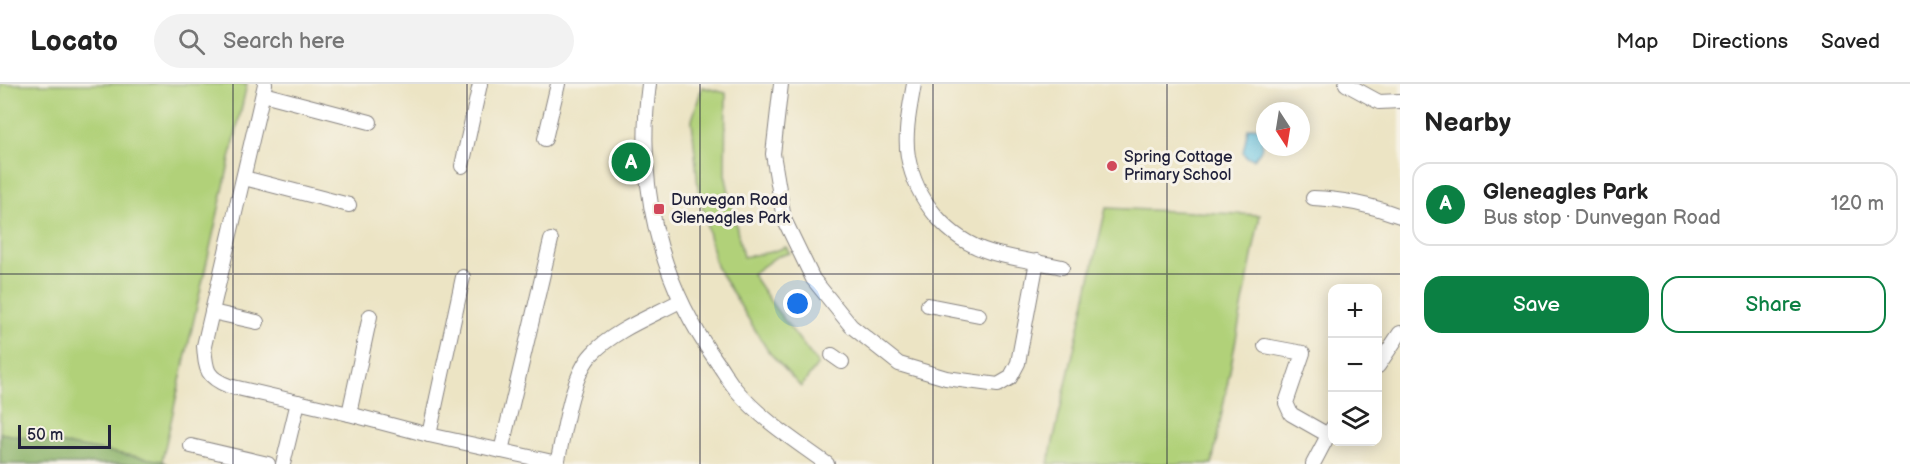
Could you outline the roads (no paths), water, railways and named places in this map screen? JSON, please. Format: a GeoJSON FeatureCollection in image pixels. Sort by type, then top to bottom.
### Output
{"type":"FeatureCollection","features":[{"type":"Feature","properties":{"kind":"street"},"geometry":{"type":"LineString","coordinates":[[462,166],[480,84]]}},
{"type":"Feature","properties":{"kind":"street"},"geometry":{"type":"LineString","coordinates":[[545,139],[558,84]]}},
{"type":"Feature","properties":{"kind":"street"},"geometry":{"type":"LineString","coordinates":[[647,84],[644,146],[649,194],[662,252],[680,301],[705,345],[738,392],[773,424],[827,464]]}},
{"type":"Feature","properties":{"kind":"street"},"geometry":{"type":"LineString","coordinates":[[781,84],[773,154],[784,219],[813,279],[851,326],[898,364],[946,378],[998,385],[1010,378],[1018,363],[1037,261]]}},
{"type":"Feature","properties":{"kind":"street"},"geometry":{"type":"LineString","coordinates":[[914,84],[907,126],[908,156],[927,206],[945,226],[966,241],[989,252],[1062,267]]}},
{"type":"Feature","properties":{"kind":"street"},"geometry":{"type":"LineString","coordinates":[[1346,84],[1379,102],[1400,101]]}},
{"type":"Feature","properties":{"kind":"street"},"geometry":{"type":"LineString","coordinates":[[370,122],[264,89],[204,346],[206,369],[215,381],[429,435],[557,464],[576,380],[591,354],[614,337],[680,301]]}},
{"type":"Feature","properties":{"kind":"street"},"geometry":{"type":"LineString","coordinates":[[244,178],[349,205]]}},
{"type":"Feature","properties":{"kind":"street"},"geometry":{"type":"LineString","coordinates":[[1313,198],[1341,199],[1376,206],[1400,216]]}},
{"type":"Feature","properties":{"kind":"street"},"geometry":{"type":"LineString","coordinates":[[501,451],[551,240]]}},
{"type":"Feature","properties":{"kind":"street"},"geometry":{"type":"LineString","coordinates":[[429,435],[463,277]]}},
{"type":"Feature","properties":{"kind":"street"},"geometry":{"type":"LineString","coordinates":[[928,305],[979,315]]}},
{"type":"Feature","properties":{"kind":"street"},"geometry":{"type":"LineString","coordinates":[[212,312],[257,322]]}},
{"type":"Feature","properties":{"kind":"street"},"geometry":{"type":"LineString","coordinates":[[349,414],[370,316]]}},
{"type":"Feature","properties":{"kind":"street"},"geometry":{"type":"LineString","coordinates":[[1382,359],[1400,333]]}},
{"type":"Feature","properties":{"kind":"street"},"geometry":{"type":"LineString","coordinates":[[1265,346],[1303,353],[1286,403],[1291,414],[1328,430]]}},
{"type":"Feature","properties":{"kind":"street"},"geometry":{"type":"LineString","coordinates":[[283,464],[298,402]]}},
{"type":"Feature","properties":{"kind":"street"},"geometry":{"type":"LineString","coordinates":[[1312,464],[1328,435]]}},
{"type":"Feature","properties":{"kind":"street"},"geometry":{"type":"LineString","coordinates":[[191,446],[268,464]]}},
{"type":"Feature","properties":{"kind":"water"},"geometry":{"type":"Polygon","coordinates":[[[1256,128],[1256,156],[1254,159],[1246,157],[1243,152],[1248,129],[1256,128]]]}},
{"type":"Feature","properties":{"kind":"place","name":"Gleneagles Park"},"geometry":{"type":"Point","coordinates":[631,162]}},
{"type":"Feature","properties":{"kind":"place","name":"Spring Cottage Primary School"},"geometry":{"type":"Point","coordinates":[1112,166]}},
{"type":"Feature","properties":{"kind":"place","name":"Dunvegan Road Gleneagles Park"},"geometry":{"type":"Point","coordinates":[659,209]}}]}
